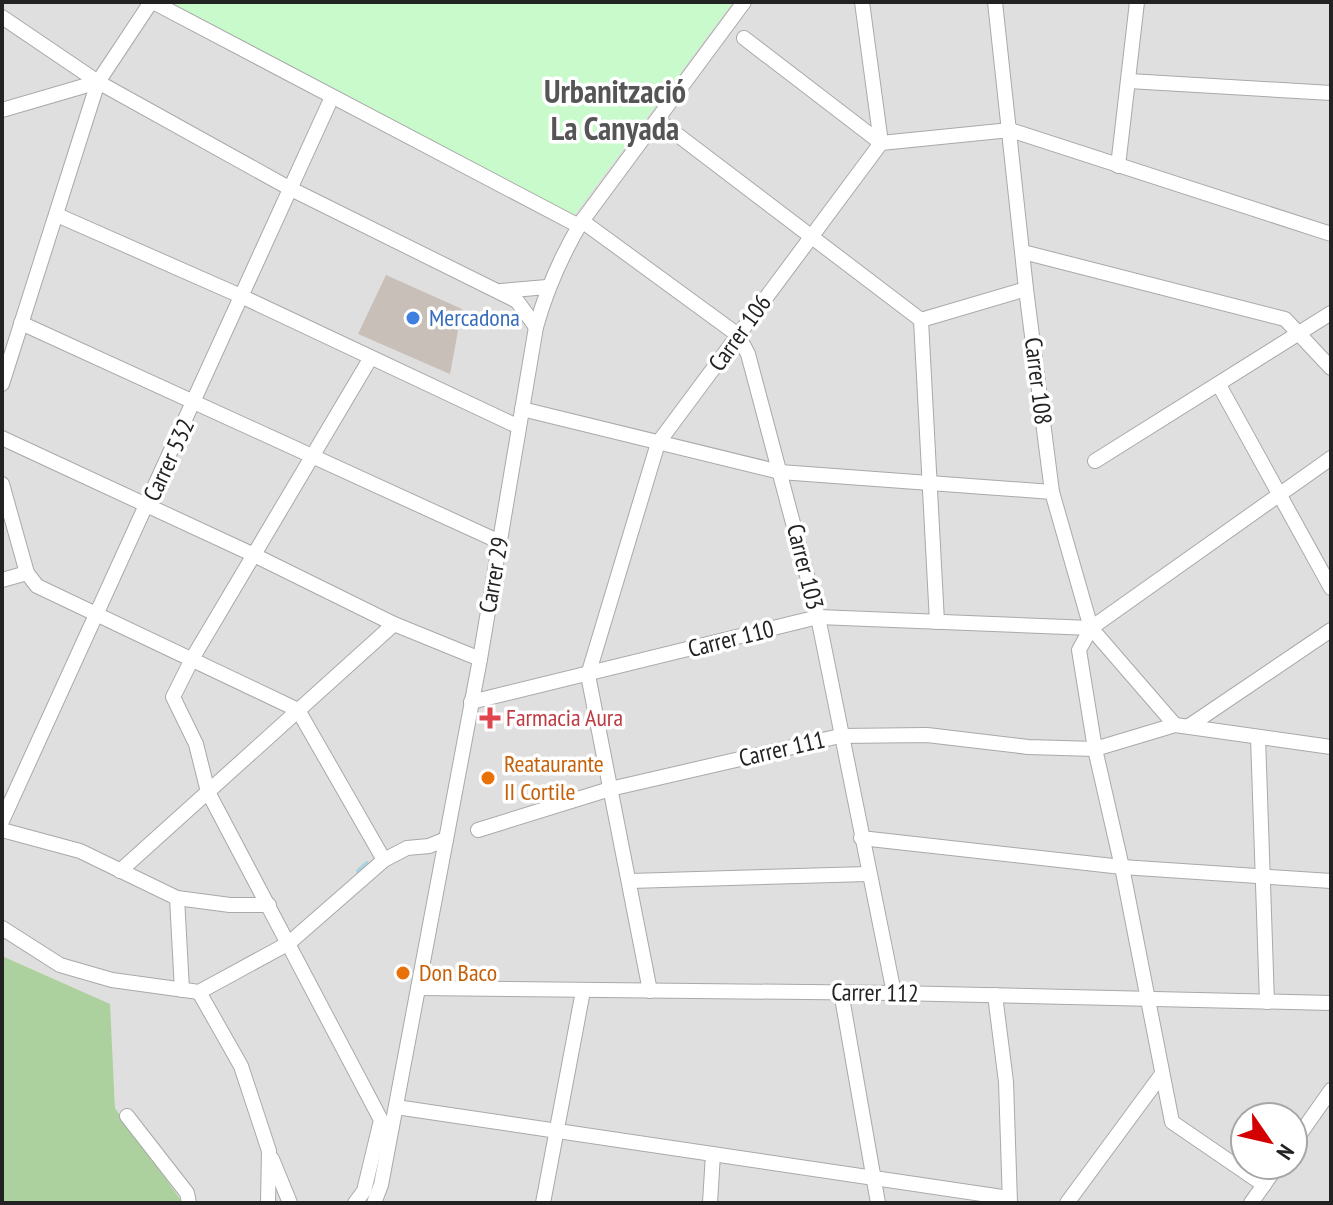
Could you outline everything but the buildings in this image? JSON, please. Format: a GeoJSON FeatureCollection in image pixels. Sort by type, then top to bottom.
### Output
{"type":"FeatureCollection","features":[{"type":"Feature","properties":{"kind":"street"},"geometry":{"type":"LineString","coordinates":[[2,384],[98,82],[152,2],[581,224],[738,335]]}},
{"type":"Feature","properties":{"kind":"street","name":"Carrer 29"},"geometry":{"type":"LineString","coordinates":[[374,1203],[381,1185],[396,1107],[480,659],[536,327],[547,287],[564,250],[581,224],[744,2]]}},
{"type":"Feature","properties":{"kind":"street"},"geometry":{"type":"LineString","coordinates":[[862,2],[881,143]]}},
{"type":"Feature","properties":{"kind":"street","name":"Carrer 108"},"geometry":{"type":"LineString","coordinates":[[995,2],[1052,492],[1091,628],[1182,726]]}},
{"type":"Feature","properties":{"kind":"street"},"geometry":{"type":"LineString","coordinates":[[1118,166],[1137,2]]}},
{"type":"Feature","properties":{"kind":"street"},"geometry":{"type":"LineString","coordinates":[[2,17],[98,82],[289,188],[501,291],[517,301],[536,327]]}},
{"type":"Feature","properties":{"kind":"street"},"geometry":{"type":"LineString","coordinates":[[744,38],[881,143],[1010,130],[1331,234]]}},
{"type":"Feature","properties":{"kind":"street"},"geometry":{"type":"LineString","coordinates":[[1129,81],[1331,93]]}},
{"type":"Feature","properties":{"kind":"street"},"geometry":{"type":"LineString","coordinates":[[2,110],[98,82]]}},
{"type":"Feature","properties":{"kind":"street","name":"Carrer 532"},"geometry":{"type":"LineString","coordinates":[[2,821],[332,97]]}},
{"type":"Feature","properties":{"kind":"street"},"geometry":{"type":"LineString","coordinates":[[658,120],[921,320],[937,622]]}},
{"type":"Feature","properties":{"kind":"street","name":"Carrer 106"},"geometry":{"type":"LineString","coordinates":[[588,675],[658,443],[881,143]]}},
{"type":"Feature","properties":{"kind":"street"},"geometry":{"type":"LineString","coordinates":[[57,215],[243,297],[519,427]]}},
{"type":"Feature","properties":{"kind":"street"},"geometry":{"type":"LineString","coordinates":[[1023,252],[1285,319],[1331,368]]}},
{"type":"Feature","properties":{"kind":"street"},"geometry":{"type":"LineString","coordinates":[[501,291],[547,287]]}},
{"type":"Feature","properties":{"kind":"street"},"geometry":{"type":"LineString","coordinates":[[921,320],[1026,289]]}},
{"type":"Feature","properties":{"kind":"street"},"geometry":{"type":"LineString","coordinates":[[1095,461],[1331,313]]}},
{"type":"Feature","properties":{"kind":"street"},"geometry":{"type":"LineString","coordinates":[[21,323],[500,542]]}},
{"type":"Feature","properties":{"kind":"street","name":"Carrer 103"},"geometry":{"type":"LineString","coordinates":[[738,335],[748,354],[818,617],[894,993]]}},
{"type":"Feature","properties":{"kind":"street"},"geometry":{"type":"LineString","coordinates":[[355,1203],[364,1191],[381,1120],[208,792],[196,744],[173,697],[192,659],[370,359]]}},
{"type":"Feature","properties":{"kind":"street"},"geometry":{"type":"LineString","coordinates":[[1219,385],[1331,588]]}},
{"type":"Feature","properties":{"kind":"street"},"geometry":{"type":"LineString","coordinates":[[522,409],[780,472],[1052,492]]}},
{"type":"Feature","properties":{"kind":"street"},"geometry":{"type":"LineString","coordinates":[[2,438],[394,624],[480,659]]}},
{"type":"Feature","properties":{"kind":"street"},"geometry":{"type":"LineString","coordinates":[[1264,1185],[1172,1122],[1122,867],[1095,749],[1079,650],[1091,628],[1331,458]]}},
{"type":"Feature","properties":{"kind":"street"},"geometry":{"type":"LineString","coordinates":[[2,484],[27,573],[37,586],[298,710],[384,860]]}},
{"type":"Feature","properties":{"kind":"street"},"geometry":{"type":"LineString","coordinates":[[2,580],[27,573]]}},
{"type":"Feature","properties":{"kind":"street","name":"Carrer 110"},"geometry":{"type":"LineString","coordinates":[[471,702],[818,617],[1091,628]]}},
{"type":"Feature","properties":{"kind":"street"},"geometry":{"type":"LineString","coordinates":[[120,871],[394,624]]}},
{"type":"Feature","properties":{"kind":"street"},"geometry":{"type":"LineString","coordinates":[[1182,726],[1331,630]]}},
{"type":"Feature","properties":{"kind":"street"},"geometry":{"type":"LineString","coordinates":[[588,675],[650,991]]}},
{"type":"Feature","properties":{"kind":"street"},"geometry":{"type":"LineString","coordinates":[[1182,726],[1331,747]]}},
{"type":"Feature","properties":{"kind":"street","name":"Carrer 111"},"geometry":{"type":"LineString","coordinates":[[478,830],[610,789],[840,736],[927,735],[1028,747],[1095,749],[1182,726]]}},
{"type":"Feature","properties":{"kind":"street"},"geometry":{"type":"LineString","coordinates":[[1258,737],[1267,1002]]}},
{"type":"Feature","properties":{"kind":"street"},"geometry":{"type":"LineString","coordinates":[[2,830],[80,851],[177,898],[230,905],[269,905]]}},
{"type":"Feature","properties":{"kind":"street"},"geometry":{"type":"LineString","coordinates":[[861,838],[1122,867],[1331,881]]}},
{"type":"Feature","properties":{"kind":"street"},"geometry":{"type":"LineString","coordinates":[[2,928],[60,965],[112,980],[199,992],[289,943],[384,860],[407,848],[429,846],[446,839]]}},
{"type":"Feature","properties":{"kind":"street"},"geometry":{"type":"LineString","coordinates":[[630,881],[868,874]]}},
{"type":"Feature","properties":{"kind":"street"},"geometry":{"type":"LineString","coordinates":[[177,898],[182,990]]}},
{"type":"Feature","properties":{"kind":"street","name":"Carrer 112"},"geometry":{"type":"LineString","coordinates":[[418,988],[841,992],[1331,1003]]}},
{"type":"Feature","properties":{"kind":"street"},"geometry":{"type":"LineString","coordinates":[[543,1203],[583,991]]}},
{"type":"Feature","properties":{"kind":"street"},"geometry":{"type":"LineString","coordinates":[[199,992],[241,1066],[290,1203]]}},
{"type":"Feature","properties":{"kind":"street"},"geometry":{"type":"LineString","coordinates":[[841,992],[878,1203]]}},
{"type":"Feature","properties":{"kind":"street"},"geometry":{"type":"LineString","coordinates":[[396,1107],[1009,1200],[1006,1082],[995,995]]}},
{"type":"Feature","properties":{"kind":"street"},"geometry":{"type":"LineString","coordinates":[[1067,1203],[1162,1074]]}},
{"type":"Feature","properties":{"kind":"street"},"geometry":{"type":"LineString","coordinates":[[1309,1121],[1331,1090]]}},
{"type":"Feature","properties":{"kind":"street"},"geometry":{"type":"LineString","coordinates":[[127,1116],[187,1193],[189,1203]]}},
{"type":"Feature","properties":{"kind":"street"},"geometry":{"type":"LineString","coordinates":[[268,1203],[269,1151]]}},
{"type":"Feature","properties":{"kind":"street"},"geometry":{"type":"LineString","coordinates":[[710,1203],[713,1154]]}},
{"type":"Feature","properties":{"kind":"street"},"geometry":{"type":"LineString","coordinates":[[1251,1203],[1267,1181]]}},
{"type":"Feature","properties":{"kind":"shaded area"},"geometry":{"type":"Polygon","coordinates":[[[2,2],[1331,2],[1331,1203],[183,1203],[115,1108],[109,1004],[2,956],[2,2]]]}},
{"type":"Feature","properties":{"kind":"green space"},"geometry":{"type":"Polygon","coordinates":[[[159,2],[733,2],[573,217],[159,2]]]}},
{"type":"Feature","properties":{"kind":"green space"},"geometry":{"type":"Polygon","coordinates":[[[2,956],[110,1004],[115,1108],[183,1203],[2,1203],[2,956]]]}},
{"type":"Feature","properties":{"kind":"waterway"},"geometry":{"type":"LineString","coordinates":[[358,871],[367,863]]}},
{"type":"Feature","properties":{"kind":"place","name":"Mercadona"},"geometry":{"type":"Point","coordinates":[413,318]}},
{"type":"Feature","properties":{"kind":"place","name":"Farmacia Aura"},"geometry":{"type":"Point","coordinates":[490,718]}},
{"type":"Feature","properties":{"kind":"place","name":"Reataurante II Cortile"},"geometry":{"type":"Point","coordinates":[488,778]}},
{"type":"Feature","properties":{"kind":"place","name":"Don Baco"},"geometry":{"type":"Point","coordinates":[403,973]}},
{"type":"Feature","properties":{"kind":"district","name":"Urbanització La Canyada"},"geometry":{"type":"Point","coordinates":[615,110]}}]}
